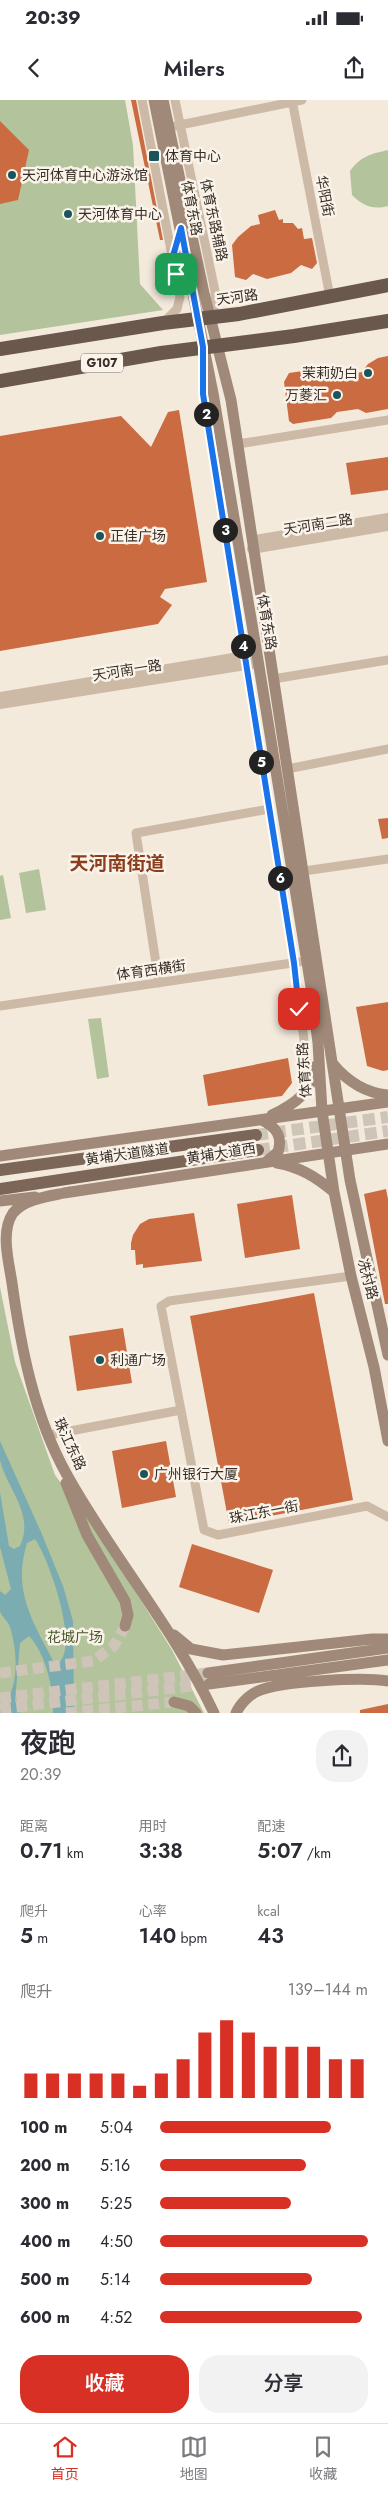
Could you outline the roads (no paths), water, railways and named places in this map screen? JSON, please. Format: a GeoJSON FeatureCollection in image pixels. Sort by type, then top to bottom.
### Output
{"type":"FeatureCollection","features":[{"type":"Feature","properties":{"kind":"highway","name":"天河路"},"geometry":{"type":"LineString","coordinates":[[0,349],[204,318],[388,285]]}},
{"type":"Feature","properties":{"kind":"highway","name":"G107"},"geometry":{"type":"LineString","coordinates":[[0,380],[203,347],[294,336],[388,321]]}},
{"type":"Feature","properties":{"kind":"main road","name":"体育东路"},"geometry":{"type":"LineString","coordinates":[[154,100],[170,128],[181,228],[204,318],[219,345],[238,444],[339,1109]]}},
{"type":"Feature","properties":{"kind":"main road","name":"体育东路"},"geometry":{"type":"LineString","coordinates":[[163,100],[170,128],[204,318],[203,347],[215,403],[307,960],[318,1043],[322,1111],[329,1153]]}},
{"type":"Feature","properties":{"kind":"main road"},"geometry":{"type":"LineString","coordinates":[[262,1120],[292,1104],[310,1087],[315,1072],[318,1043]]}},
{"type":"Feature","properties":{"kind":"main road"},"geometry":{"type":"LineString","coordinates":[[333,1064],[354,1084],[371,1092],[388,1095]]}},
{"type":"Feature","properties":{"kind":"main road","name":"黄埔大道西"},"geometry":{"type":"LineString","coordinates":[[0,1156],[388,1102]]}},
{"type":"Feature","properties":{"kind":"main road","name":"冼村路"},"geometry":{"type":"LineString","coordinates":[[339,1109],[345,1150],[388,1355]]}},
{"type":"Feature","properties":{"kind":"main road"},"geometry":{"type":"LineString","coordinates":[[262,1120],[273,1126],[280,1139],[278,1152],[265,1162]]}},
{"type":"Feature","properties":{"kind":"main road","name":"黄埔大道隧道"},"geometry":{"type":"LineString","coordinates":[[0,1170],[256,1135]]}},
{"type":"Feature","properties":{"kind":"main road","name":"黄埔大道西"},"geometry":{"type":"LineString","coordinates":[[0,1201],[388,1144]]}},
{"type":"Feature","properties":{"kind":"main road","name":"黄埔大道隧道"},"geometry":{"type":"LineString","coordinates":[[0,1189],[258,1150]]}},
{"type":"Feature","properties":{"kind":"main road","name":"冼村路"},"geometry":{"type":"LineString","coordinates":[[329,1153],[334,1192],[351,1276],[374,1367],[388,1442]]}},
{"type":"Feature","properties":{"kind":"main road"},"geometry":{"type":"LineString","coordinates":[[265,1162],[299,1168],[315,1176],[334,1192]]}},
{"type":"Feature","properties":{"kind":"main road","name":"珠江东路"},"geometry":{"type":"LineString","coordinates":[[69,1192],[26,1204],[13,1213],[5,1234],[14,1297],[32,1389],[66,1474],[163,1625],[214,1713]]}},
{"type":"Feature","properties":{"kind":"main road"},"geometry":{"type":"LineString","coordinates":[[0,1259],[14,1297]]}},
{"type":"Feature","properties":{"kind":"main road"},"geometry":{"type":"LineString","coordinates":[[49,1435],[87,1536],[125,1601],[128,1615],[125,1626]]}},
{"type":"Feature","properties":{"kind":"main road"},"geometry":{"type":"LineString","coordinates":[[163,1625],[191,1649],[211,1655],[388,1639]]}},
{"type":"Feature","properties":{"kind":"main road"},"geometry":{"type":"LineString","coordinates":[[372,1639],[388,1630]]}},
{"type":"Feature","properties":{"kind":"main road"},"geometry":{"type":"LineString","coordinates":[[388,1648],[208,1678],[388,1660]]}},
{"type":"Feature","properties":{"kind":"main road"},"geometry":{"type":"LineString","coordinates":[[236,1713],[247,1698],[266,1688],[355,1679],[388,1681]]}},
{"type":"Feature","properties":{"kind":"main road"},"geometry":{"type":"LineString","coordinates":[[174,1702],[189,1706],[196,1713]]}},
{"type":"Feature","properties":{"kind":"street"},"geometry":{"type":"LineString","coordinates":[[142,100],[173,256],[179,303],[175,313],[163,323]]}},
{"type":"Feature","properties":{"kind":"street"},"geometry":{"type":"LineString","coordinates":[[170,128],[175,100]]}},
{"type":"Feature","properties":{"kind":"street"},"geometry":{"type":"LineString","coordinates":[[148,132],[296,101]]}},
{"type":"Feature","properties":{"kind":"street","name":"华阳街"},"geometry":{"type":"LineString","coordinates":[[296,101],[330,296]]}},
{"type":"Feature","properties":{"kind":"street"},"geometry":{"type":"LineString","coordinates":[[173,256],[181,228]]}},
{"type":"Feature","properties":{"kind":"street"},"geometry":{"type":"LineString","coordinates":[[203,347],[203,394],[294,963],[310,1087]]}},
{"type":"Feature","properties":{"kind":"street"},"geometry":{"type":"LineString","coordinates":[[238,444],[388,420]]}},
{"type":"Feature","properties":{"kind":"street","name":"天河南二路"},"geometry":{"type":"LineString","coordinates":[[253,544],[388,518]]}},
{"type":"Feature","properties":{"kind":"street","name":"天河南二路"},"geometry":{"type":"LineString","coordinates":[[253,544],[388,526]]}},
{"type":"Feature","properties":{"kind":"street"},"geometry":{"type":"LineString","coordinates":[[0,696],[258,658]]}},
{"type":"Feature","properties":{"kind":"street"},"geometry":{"type":"LineString","coordinates":[[273,679],[388,660]]}},
{"type":"Feature","properties":{"kind":"street","name":"天河南一路"},"geometry":{"type":"LineString","coordinates":[[0,704],[245,661]]}},
{"type":"Feature","properties":{"kind":"street"},"geometry":{"type":"LineString","coordinates":[[287,769],[388,749]]}},
{"type":"Feature","properties":{"kind":"street"},"geometry":{"type":"LineString","coordinates":[[158,983],[136,834],[269,809]]}},
{"type":"Feature","properties":{"kind":"street"},"geometry":{"type":"LineString","coordinates":[[304,870],[388,858]]}},
{"type":"Feature","properties":{"kind":"street","name":"体育西横街"},"geometry":{"type":"LineString","coordinates":[[0,1006],[307,960]]}},
{"type":"Feature","properties":{"kind":"street"},"geometry":{"type":"LineString","coordinates":[[49,1435],[181,1410],[162,1306],[168,1301],[351,1276]]}},
{"type":"Feature","properties":{"kind":"street","name":"珠江东一街"},"geometry":{"type":"LineString","coordinates":[[181,1410],[204,1530],[218,1535],[367,1506],[388,1517]]}},
{"type":"Feature","properties":{"kind":"water"},"geometry":{"type":"Polygon","coordinates":[[[0,1441],[63,1586],[73,1621],[74,1713],[53,1713],[48,1672],[40,1652],[29,1636],[20,1643],[15,1701],[20,1713],[0,1713],[0,1707],[7,1700],[11,1691],[16,1670],[12,1636],[9,1625],[0,1611],[0,1591],[5,1595],[11,1589],[0,1547],[0,1492],[9,1546],[14,1549],[20,1546],[24,1534],[24,1523],[18,1502],[3,1471],[0,1460],[0,1441]],[[35,1539],[27,1543],[23,1560],[23,1591],[39,1634],[55,1664],[59,1663],[64,1653],[66,1638],[64,1621],[54,1582],[35,1539]]]}},
{"type":"Feature","properties":{"kind":"tunnel"},"geometry":{"type":"LineString","coordinates":[[256,1135],[388,1117]]}},
{"type":"Feature","properties":{"kind":"tunnel"},"geometry":{"type":"LineString","coordinates":[[258,1150],[388,1131]]}},
{"type":"Feature","properties":{"kind":"tunnel"},"geometry":{"type":"LineString","coordinates":[[0,1673],[93,1661],[114,1646],[125,1626]]}},
{"type":"Feature","properties":{"kind":"tunnel"},"geometry":{"type":"LineString","coordinates":[[0,1698],[208,1673]]}},
{"type":"Feature","properties":{"kind":"tunnel"},"geometry":{"type":"LineString","coordinates":[[0,1709],[209,1684]]}},
{"type":"Feature","properties":{"kind":"tunnel"},"geometry":{"type":"LineString","coordinates":[[66,1713],[174,1702]]}},
{"type":"Feature","properties":{"kind":"place","name":"体育中心"},"geometry":{"type":"Point","coordinates":[154,156]}},
{"type":"Feature","properties":{"kind":"place","name":"天河体育中心游泳馆"},"geometry":{"type":"Point","coordinates":[12,175]}},
{"type":"Feature","properties":{"kind":"place","name":"天河体育中心"},"geometry":{"type":"Point","coordinates":[68,214]}},
{"type":"Feature","properties":{"kind":"place","name":"茉莉奶白"},"geometry":{"type":"Point","coordinates":[368,373]}},
{"type":"Feature","properties":{"kind":"place","name":"万菱汇"},"geometry":{"type":"Point","coordinates":[337,395]}},
{"type":"Feature","properties":{"kind":"place","name":"正佳广场"},"geometry":{"type":"Point","coordinates":[100,536]}},
{"type":"Feature","properties":{"kind":"place","name":"利通广场"},"geometry":{"type":"Point","coordinates":[100,1360]}},
{"type":"Feature","properties":{"kind":"place","name":"广州银行大厦"},"geometry":{"type":"Point","coordinates":[144,1474]}},
{"type":"Feature","properties":{"kind":"district","name":"天河南街道"},"geometry":{"type":"Point","coordinates":[117,863]}},
{"type":"Feature","properties":{"kind":"park label","name":"花城广场"},"geometry":{"type":"Point","coordinates":[75,1637]}}]}
